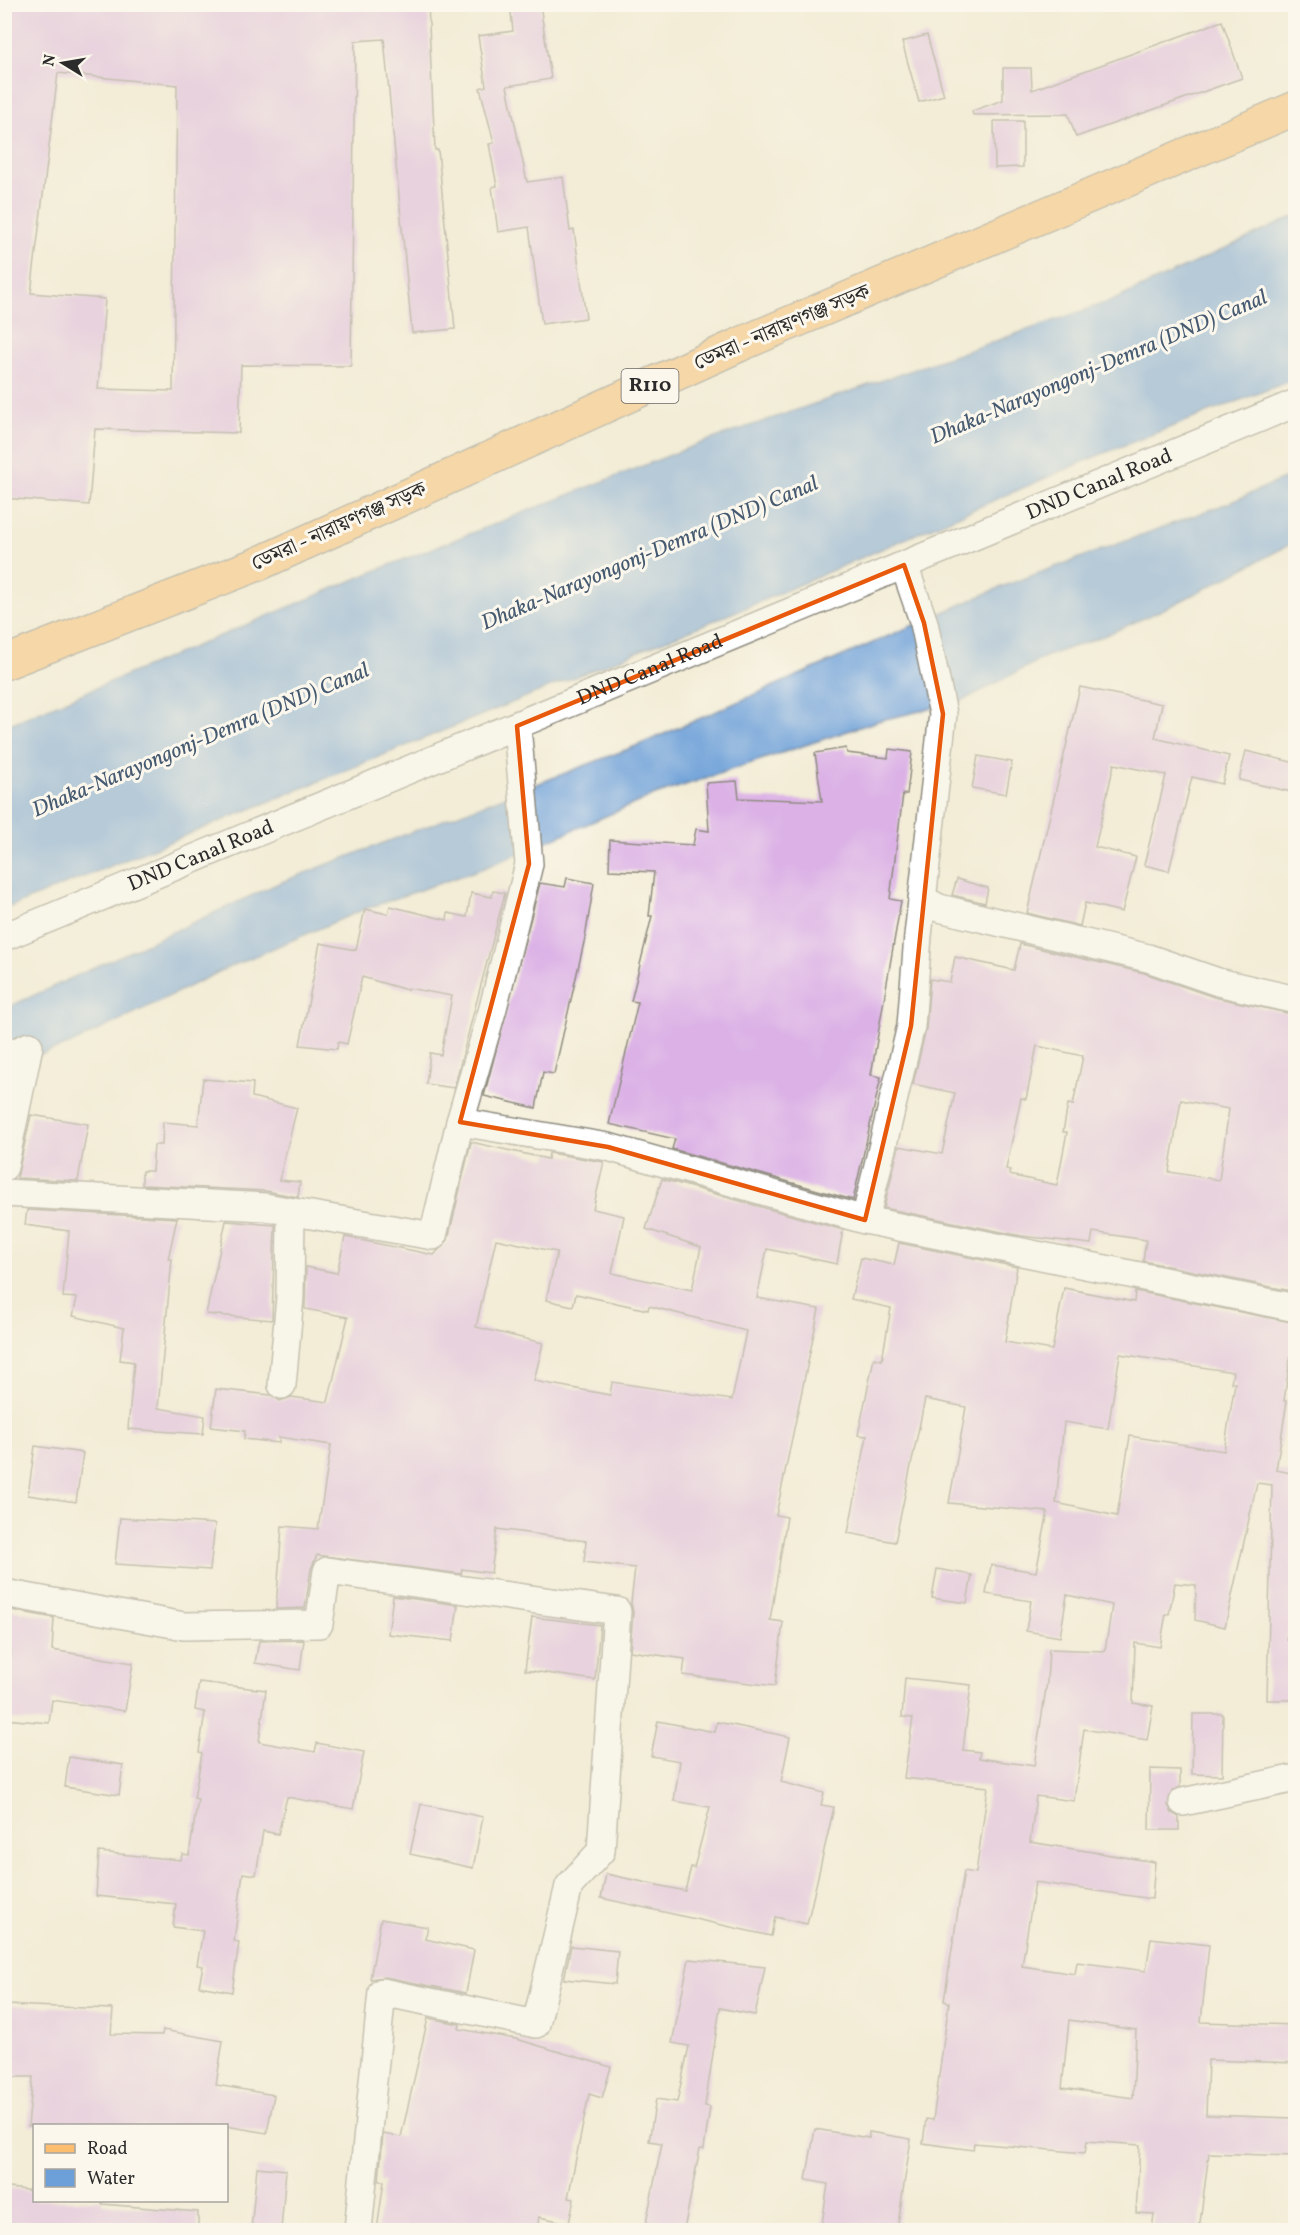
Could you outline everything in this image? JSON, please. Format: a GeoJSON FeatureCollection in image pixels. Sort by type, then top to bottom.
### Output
{"type":"FeatureCollection","features":[{"type":"Feature","properties":{"kind":"main road","name":"ডেমরা - নারায়ণগঞ্জ সড়ক"},"geometry":{"type":"LineString","coordinates":[[4,663],[258,564],[741,344],[1296,108]]}},
{"type":"Feature","properties":{"kind":"street","name":"DND Canal Road"},"geometry":{"type":"LineString","coordinates":[[4,937],[1296,403]]}},
{"type":"Feature","properties":{"kind":"street"},"geometry":{"type":"LineString","coordinates":[[865,1220],[910,1026],[943,714],[924,623],[904,565]]}},
{"type":"Feature","properties":{"kind":"street"},"geometry":{"type":"LineString","coordinates":[[4,1193],[265,1207],[291,1214],[433,1236],[460,1122],[493,1008],[529,864],[517,726]]}},
{"type":"Feature","properties":{"kind":"street"},"geometry":{"type":"LineString","coordinates":[[922,899],[939,908],[1148,958],[1218,982],[1296,1000]]}},
{"type":"Feature","properties":{"kind":"street"},"geometry":{"type":"LineString","coordinates":[[4,1058],[29,1046],[4,1167]]}},
{"type":"Feature","properties":{"kind":"street"},"geometry":{"type":"LineString","coordinates":[[460,1122],[608,1147],[865,1220],[1296,1308]]}},
{"type":"Feature","properties":{"kind":"street"},"geometry":{"type":"LineString","coordinates":[[282,1385],[290,1297],[291,1214]]}},
{"type":"Feature","properties":{"kind":"street"},"geometry":{"type":"LineString","coordinates":[[4,1593],[184,1626],[319,1624],[327,1571],[617,1611],[601,1851],[569,1886],[536,2024],[382,1992],[358,2230]]}},
{"type":"Feature","properties":{"kind":"street"},"geometry":{"type":"LineString","coordinates":[[1183,1802],[1296,1778]]}},
{"type":"Feature","properties":{"kind":"highlighted area"},"geometry":{"type":"Polygon","coordinates":[[[904,565],[924,623],[943,714],[911,1026],[865,1220],[608,1147],[460,1122],[529,864],[517,726],[904,565]]]}},
{"type":"Feature","properties":{"kind":"water","name":"Dhaka-Narayongonj-Demra (DND) Canal"},"geometry":{"type":"Polygon","coordinates":[[[1295,216],[1295,379],[1099,455],[752,605],[5,909],[5,726],[377,570],[701,443],[1114,300],[1295,216]]]}},
{"type":"Feature","properties":{"kind":"water"},"geometry":{"type":"Polygon","coordinates":[[[1295,474],[1295,542],[1175,604],[1106,635],[1047,656],[960,702],[881,720],[655,795],[484,868],[365,909],[227,968],[69,1045],[5,1066],[4,1009],[279,883],[641,744],[1001,587],[1231,502],[1295,474]]]}},
{"type":"Feature","properties":{"kind":"building"},"geometry":{"type":"Polygon","coordinates":[[[4,4],[428,4],[435,150],[438,150],[455,329],[412,333],[384,39],[355,41],[351,366],[241,365],[239,433],[95,429],[89,505],[4,498],[4,4]],[[58,73],[31,293],[105,299],[98,389],[173,391],[177,85],[58,73]]]}},
{"type":"Feature","properties":{"kind":"building"},"geometry":{"type":"Polygon","coordinates":[[[510,4],[540,4],[551,79],[507,86],[527,182],[563,177],[570,231],[574,230],[586,318],[542,324],[529,227],[498,232],[492,187],[497,186],[489,144],[494,143],[480,88],[486,86],[478,36],[513,31],[510,4]]]}},
{"type":"Feature","properties":{"kind":"building"},"geometry":{"type":"Polygon","coordinates":[[[1222,21],[1242,78],[1076,137],[1068,114],[973,115],[972,111],[1003,100],[1003,68],[1031,68],[1032,90],[1222,21]]]}},
{"type":"Feature","properties":{"kind":"building"},"geometry":{"type":"Polygon","coordinates":[[[927,35],[944,95],[919,102],[902,42],[927,35]]]}},
{"type":"Feature","properties":{"kind":"building"},"geometry":{"type":"Polygon","coordinates":[[[994,121],[1023,121],[1023,167],[995,168],[994,121]]]}},
{"type":"Feature","properties":{"kind":"building"},"geometry":{"type":"Polygon","coordinates":[[[1080,687],[1162,704],[1155,738],[1229,756],[1222,784],[1192,777],[1169,871],[1144,865],[1166,775],[1114,764],[1095,847],[1136,857],[1122,912],[1085,903],[1080,926],[1027,913],[1080,687]]]}},
{"type":"Feature","properties":{"kind":"building"},"geometry":{"type":"Polygon","coordinates":[[[846,748],[847,753],[888,758],[889,749],[912,752],[907,794],[903,794],[890,899],[901,901],[871,1075],[881,1077],[853,1200],[672,1149],[675,1139],[609,1124],[638,1002],[631,1001],[652,916],[649,916],[654,872],[609,870],[610,840],[693,845],[696,829],[709,831],[706,783],[737,781],[739,798],[822,801],[815,753],[846,748]]]}},
{"type":"Feature","properties":{"kind":"building"},"geometry":{"type":"Polygon","coordinates":[[[1246,751],[1296,763],[1296,793],[1239,780],[1246,751]]]}},
{"type":"Feature","properties":{"kind":"building"},"geometry":{"type":"Polygon","coordinates":[[[978,756],[1012,762],[1006,794],[972,788],[978,756]]]}},
{"type":"Feature","properties":{"kind":"building"},"geometry":{"type":"Polygon","coordinates":[[[567,878],[594,883],[585,938],[554,1074],[543,1072],[536,1108],[484,1096],[540,883],[565,887],[567,878]]]}},
{"type":"Feature","properties":{"kind":"building"},"geometry":{"type":"Polygon","coordinates":[[[957,879],[988,888],[985,903],[952,895],[957,879]]]}},
{"type":"Feature","properties":{"kind":"building"},"geometry":{"type":"Polygon","coordinates":[[[493,891],[505,893],[454,1088],[426,1084],[430,1053],[441,1055],[452,996],[408,988],[407,990],[362,977],[347,1044],[338,1042],[337,1049],[300,1045],[320,943],[356,950],[365,909],[388,914],[390,906],[447,920],[448,913],[467,917],[471,893],[492,897],[493,891]]]}},
{"type":"Feature","properties":{"kind":"building"},"geometry":{"type":"Polygon","coordinates":[[[1020,944],[1144,973],[1214,997],[1296,1015],[1296,1292],[1143,1261],[1146,1240],[1093,1232],[1091,1244],[1022,1236],[884,1208],[899,1146],[942,1154],[955,1093],[913,1084],[926,1029],[930,979],[950,982],[955,957],[1014,970],[1020,944]],[[1037,1046],[1026,1099],[1021,1098],[1006,1169],[1010,1170],[1009,1175],[1057,1185],[1067,1132],[1063,1132],[1068,1104],[1073,1105],[1083,1056],[1037,1046]],[[1181,1100],[1169,1172],[1219,1180],[1229,1109],[1181,1100]]]}},
{"type":"Feature","properties":{"kind":"building"},"geometry":{"type":"Polygon","coordinates":[[[203,1079],[253,1083],[252,1097],[297,1108],[279,1180],[300,1182],[298,1197],[266,1191],[142,1185],[142,1171],[152,1171],[154,1145],[162,1145],[163,1122],[198,1125],[203,1079]]]}},
{"type":"Feature","properties":{"kind":"building"},"geometry":{"type":"Polygon","coordinates":[[[31,1115],[88,1124],[78,1181],[17,1178],[31,1115]]]}},
{"type":"Feature","properties":{"kind":"building"},"geometry":{"type":"Polygon","coordinates":[[[471,1142],[548,1159],[549,1153],[604,1162],[593,1209],[624,1216],[612,1273],[692,1290],[701,1247],[646,1229],[662,1179],[843,1230],[837,1264],[767,1249],[757,1298],[819,1309],[776,1515],[787,1517],[770,1620],[783,1622],[775,1686],[683,1675],[685,1659],[630,1651],[633,1612],[631,1603],[635,1568],[584,1562],[586,1541],[497,1529],[491,1573],[462,1569],[461,1574],[317,1555],[311,1569],[305,1608],[276,1609],[282,1526],[318,1529],[331,1445],[279,1437],[279,1443],[244,1439],[245,1431],[211,1427],[216,1389],[271,1395],[280,1401],[291,1397],[328,1402],[348,1317],[305,1309],[306,1267],[337,1273],[345,1237],[434,1255],[448,1240],[471,1142]],[[496,1239],[476,1327],[543,1343],[534,1381],[610,1395],[612,1382],[732,1400],[746,1331],[649,1306],[648,1310],[576,1294],[573,1306],[546,1300],[557,1252],[496,1239]]]}},
{"type":"Feature","properties":{"kind":"building"},"geometry":{"type":"Polygon","coordinates":[[[27,1210],[177,1218],[168,1259],[172,1259],[158,1408],[205,1416],[203,1434],[128,1429],[134,1362],[120,1360],[124,1328],[73,1316],[77,1298],[63,1297],[69,1231],[25,1225],[27,1210]]]}},
{"type":"Feature","properties":{"kind":"building"},"geometry":{"type":"Polygon","coordinates":[[[226,1221],[275,1225],[272,1320],[206,1314],[226,1221]]]}},
{"type":"Feature","properties":{"kind":"building"},"geometry":{"type":"Polygon","coordinates":[[[899,1243],[1017,1267],[1005,1342],[1052,1350],[1064,1288],[1134,1302],[1135,1291],[1296,1323],[1296,1347],[1292,1346],[1284,1401],[1287,1401],[1276,1470],[1296,1474],[1296,1597],[1286,1640],[1296,1640],[1296,1700],[1267,1700],[1272,1485],[1257,1483],[1225,1627],[1195,1620],[1196,1585],[1175,1583],[1160,1647],[1135,1643],[1133,1703],[1153,1706],[1147,1740],[1084,1729],[1074,1801],[1036,1796],[1030,1842],[1155,1862],[1152,1899],[1035,1882],[1022,1966],[1075,1974],[1077,1962],[1146,1971],[1151,1938],[1209,1945],[1201,2022],[1296,2025],[1296,2063],[1208,2060],[1206,2115],[1295,2118],[1294,2156],[1209,2153],[1199,2230],[1152,2230],[1154,2214],[1136,2213],[1140,2145],[1087,2141],[1085,2153],[974,2143],[973,2150],[923,2143],[926,2119],[933,2120],[949,2002],[944,2001],[964,1871],[976,1873],[988,1787],[904,1778],[913,1718],[902,1717],[905,1678],[971,1685],[963,1750],[980,1752],[979,1758],[1034,1766],[1047,1682],[1049,1649],[1105,1651],[1112,1605],[1067,1595],[1060,1637],[1026,1631],[1031,1601],[986,1594],[991,1565],[1036,1572],[1048,1512],[949,1503],[966,1407],[925,1399],[895,1542],[848,1533],[867,1436],[858,1435],[874,1358],[882,1360],[891,1308],[851,1299],[861,1258],[894,1265],[899,1243]],[[1120,1354],[1108,1429],[1064,1422],[1056,1503],[1117,1516],[1130,1436],[1224,1451],[1235,1383],[1231,1383],[1233,1372],[1120,1354]],[[1069,2020],[1062,2088],[1133,2098],[1136,2030],[1069,2020]]]}},
{"type":"Feature","properties":{"kind":"building"},"geometry":{"type":"Polygon","coordinates":[[[35,1446],[83,1453],[76,1502],[28,1495],[35,1446]]]}},
{"type":"Feature","properties":{"kind":"building"},"geometry":{"type":"Polygon","coordinates":[[[120,1518],[215,1524],[210,1570],[115,1564],[120,1518]]]}},
{"type":"Feature","properties":{"kind":"building"},"geometry":{"type":"Polygon","coordinates":[[[937,1569],[972,1575],[967,1603],[932,1598],[937,1569]]]}},
{"type":"Feature","properties":{"kind":"building"},"geometry":{"type":"Polygon","coordinates":[[[393,1596],[458,1605],[453,1641],[388,1634],[393,1596]]]}},
{"type":"Feature","properties":{"kind":"building"},"geometry":{"type":"Polygon","coordinates":[[[6,1609],[54,1618],[52,1650],[133,1663],[125,1711],[52,1700],[49,1723],[4,1719],[11,1649],[4,1648],[6,1609]]]}},
{"type":"Feature","properties":{"kind":"building"},"geometry":{"type":"Polygon","coordinates":[[[532,1617],[600,1625],[595,1680],[525,1670],[532,1617]]]}},
{"type":"Feature","properties":{"kind":"building"},"geometry":{"type":"Polygon","coordinates":[[[304,1640],[300,1670],[255,1663],[259,1641],[304,1640]]]}},
{"type":"Feature","properties":{"kind":"building"},"geometry":{"type":"Polygon","coordinates":[[[199,1682],[266,1690],[259,1742],[315,1752],[317,1743],[364,1752],[353,1809],[287,1797],[278,1834],[263,1831],[256,1875],[243,1873],[234,1941],[239,1942],[232,1992],[199,1986],[203,1966],[197,1965],[203,1931],[173,1927],[176,1904],[96,1896],[99,1852],[181,1860],[182,1854],[189,1855],[198,1799],[194,1798],[202,1753],[199,1752],[205,1712],[195,1710],[199,1682]]]}},
{"type":"Feature","properties":{"kind":"building"},"geometry":{"type":"Polygon","coordinates":[[[1193,1714],[1223,1714],[1222,1775],[1192,1774],[1193,1714]]]}},
{"type":"Feature","properties":{"kind":"building"},"geometry":{"type":"Polygon","coordinates":[[[658,1721],[715,1732],[717,1722],[790,1737],[781,1782],[824,1793],[821,1805],[834,1807],[807,1924],[775,1917],[771,1936],[601,1898],[606,1874],[685,1891],[691,1867],[694,1868],[710,1807],[674,1801],[680,1761],[651,1756],[658,1721]]]}},
{"type":"Feature","properties":{"kind":"building"},"geometry":{"type":"Polygon","coordinates":[[[69,1757],[123,1765],[119,1795],[65,1787],[69,1757]]]}},
{"type":"Feature","properties":{"kind":"building"},"geometry":{"type":"Polygon","coordinates":[[[1150,1769],[1180,1770],[1180,1787],[1172,1791],[1168,1805],[1172,1813],[1179,1817],[1179,1830],[1149,1830],[1150,1769]]]}},
{"type":"Feature","properties":{"kind":"building"},"geometry":{"type":"Polygon","coordinates":[[[421,1804],[483,1817],[473,1868],[410,1854],[421,1804]]]}},
{"type":"Feature","properties":{"kind":"building"},"geometry":{"type":"Polygon","coordinates":[[[381,1919],[428,1927],[425,1939],[474,1950],[466,1993],[385,1977],[370,1979],[381,1919]]]}},
{"type":"Feature","properties":{"kind":"building"},"geometry":{"type":"Polygon","coordinates":[[[571,1946],[618,1951],[615,1984],[564,1979],[571,1946]]]}},
{"type":"Feature","properties":{"kind":"building"},"geometry":{"type":"Polygon","coordinates":[[[689,1959],[765,1967],[755,2015],[720,2008],[705,2106],[710,2107],[704,2149],[700,2149],[684,2230],[659,2230],[645,2228],[662,2143],[649,2141],[656,2099],[677,2102],[689,2046],[672,2043],[689,1959]]]}},
{"type":"Feature","properties":{"kind":"building"},"geometry":{"type":"Polygon","coordinates":[[[4,2005],[113,2009],[111,2034],[162,2035],[163,2030],[223,2041],[216,2085],[274,2095],[267,2133],[228,2126],[228,2124],[33,2124],[33,2126],[28,2126],[33,2077],[4,2077],[4,2005]]]}},
{"type":"Feature","properties":{"kind":"building"},"geometry":{"type":"Polygon","coordinates":[[[428,2018],[460,2024],[459,2029],[516,2039],[611,2067],[602,2098],[589,2094],[568,2198],[574,2199],[569,2223],[539,2217],[537,2230],[377,2230],[384,2181],[379,2181],[383,2134],[401,2137],[428,2018]]]}},
{"type":"Feature","properties":{"kind":"building"},"geometry":{"type":"Polygon","coordinates":[[[815,2129],[869,2138],[869,2132],[911,2139],[897,2230],[821,2230],[828,2184],[806,2180],[815,2129]]]}},
{"type":"Feature","properties":{"kind":"building"},"geometry":{"type":"Polygon","coordinates":[[[257,2167],[286,2170],[281,2230],[251,2230],[257,2167]]]}},
{"type":"Feature","properties":{"kind":"building"},"geometry":{"type":"Polygon","coordinates":[[[9,2188],[33,2191],[33,2202],[102,2202],[102,2204],[198,2212],[198,2230],[70,2230],[71,2228],[5,2225],[9,2188]]]}}]}
